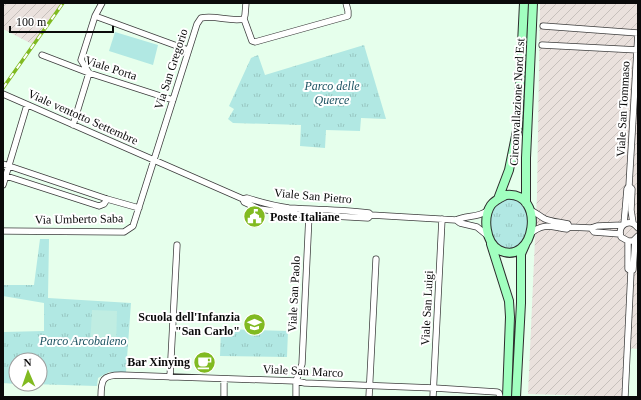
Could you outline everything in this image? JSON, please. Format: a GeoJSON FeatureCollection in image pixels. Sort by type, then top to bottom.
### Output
{"type":"FeatureCollection","features":[{"type":"Feature","properties":{"kind":"main road","name":"Circonvallazione Nord Est"},"geometry":{"type":"LineString","coordinates":[[498,199],[509,170],[518,126],[524,3]]}},
{"type":"Feature","properties":{"kind":"main road","name":"Circonvallazione Nord Est"},"geometry":{"type":"LineString","coordinates":[[528,207],[526,158],[534,3]]}},
{"type":"Feature","properties":{"kind":"main road"},"geometry":{"type":"LineString","coordinates":[[504,396],[510,317],[509,301],[486,229],[491,205],[506,195],[514,195],[522,198],[532,217],[530,234],[521,254],[521,303],[516,397]]}},
{"type":"Feature","properties":{"kind":"main road"},"geometry":{"type":"LineString","coordinates":[[490,239],[499,250],[505,252],[517,250],[525,244]]}},
{"type":"Feature","properties":{"kind":"street"},"geometry":{"type":"LineString","coordinates":[[73,125],[89,72],[81,60],[95,16],[102,3]]}},
{"type":"Feature","properties":{"kind":"street"},"geometry":{"type":"LineString","coordinates":[[246,3],[244,19],[252,41],[255,42],[348,16],[346,3]]}},
{"type":"Feature","properties":{"kind":"street"},"geometry":{"type":"LineString","coordinates":[[95,16],[188,50]]}},
{"type":"Feature","properties":{"kind":"street","name":"Via San Gregorio"},"geometry":{"type":"LineString","coordinates":[[154,161],[197,24],[201,18],[209,17],[239,20],[244,19]]}},
{"type":"Feature","properties":{"kind":"street"},"geometry":{"type":"LineString","coordinates":[[543,26],[638,33]]}},
{"type":"Feature","properties":{"kind":"street","name":"Viale San Tommaso"},"geometry":{"type":"LineString","coordinates":[[620,234],[624,224],[627,189],[629,186],[638,33]]}},
{"type":"Feature","properties":{"kind":"street"},"geometry":{"type":"LineString","coordinates":[[542,44],[638,50]]}},
{"type":"Feature","properties":{"kind":"street","name":"Viale Porta"},"geometry":{"type":"LineString","coordinates":[[42,55],[173,100]]}},
{"type":"Feature","properties":{"kind":"street","name":"Viale ventotto Settembre"},"geometry":{"type":"LineString","coordinates":[[3,94],[243,199]]}},
{"type":"Feature","properties":{"kind":"street"},"geometry":{"type":"LineString","coordinates":[[3,185],[6,176],[6,165],[27,105]]}},
{"type":"Feature","properties":{"kind":"street","name":"Via Umberto Saba"},"geometry":{"type":"LineString","coordinates":[[3,231],[124,232],[133,226],[154,161]]}},
{"type":"Feature","properties":{"kind":"street"},"geometry":{"type":"LineString","coordinates":[[6,165],[107,199],[140,208]]}},
{"type":"Feature","properties":{"kind":"street"},"geometry":{"type":"LineString","coordinates":[[6,176],[99,206],[104,204],[107,199]]}},
{"type":"Feature","properties":{"kind":"street","name":"Viale San Tommaso"},"geometry":{"type":"LineString","coordinates":[[629,186],[632,189],[631,210],[636,226]]}},
{"type":"Feature","properties":{"kind":"street","name":"Viale San Pietro"},"geometry":{"type":"LineString","coordinates":[[243,199],[247,198],[275,206],[358,211],[369,213],[371,215],[456,220]]}},
{"type":"Feature","properties":{"kind":"street","name":"Viale San Pietro"},"geometry":{"type":"LineString","coordinates":[[243,199],[244,202],[259,209],[368,218],[371,215]]}},
{"type":"Feature","properties":{"kind":"street"},"geometry":{"type":"LineString","coordinates":[[528,207],[548,220],[568,224],[569,227]]}},
{"type":"Feature","properties":{"kind":"street"},"geometry":{"type":"LineString","coordinates":[[304,208],[309,214],[311,212],[328,212],[331,210]]}},
{"type":"Feature","properties":{"kind":"street"},"geometry":{"type":"LineString","coordinates":[[456,220],[484,214],[489,210]]}},
{"type":"Feature","properties":{"kind":"street","name":"Viale San Paolo"},"geometry":{"type":"LineString","coordinates":[[296,397],[296,381],[302,364],[309,214]]}},
{"type":"Feature","properties":{"kind":"street","name":"Viale San Luigi"},"geometry":{"type":"LineString","coordinates":[[433,397],[442,220]]}},
{"type":"Feature","properties":{"kind":"street"},"geometry":{"type":"LineString","coordinates":[[456,220],[460,223],[478,227],[490,239]]}},
{"type":"Feature","properties":{"kind":"street"},"geometry":{"type":"LineString","coordinates":[[530,234],[539,227],[551,226],[567,229],[569,227],[591,228],[597,226],[624,224],[636,226]]}},
{"type":"Feature","properties":{"kind":"street"},"geometry":{"type":"LineString","coordinates":[[591,228],[594,232],[620,234],[623,239],[628,242]]}},
{"type":"Feature","properties":{"kind":"street"},"geometry":{"type":"LineString","coordinates":[[628,242],[637,238]]}},
{"type":"Feature","properties":{"kind":"street"},"geometry":{"type":"LineString","coordinates":[[625,397],[631,271],[633,270],[637,238]]}},
{"type":"Feature","properties":{"kind":"street"},"geometry":{"type":"LineString","coordinates":[[628,242],[628,269],[631,271]]}},
{"type":"Feature","properties":{"kind":"street"},"geometry":{"type":"LineString","coordinates":[[170,377],[177,245]]}},
{"type":"Feature","properties":{"kind":"street"},"geometry":{"type":"LineString","coordinates":[[370,397],[376,259]]}},
{"type":"Feature","properties":{"kind":"street","name":"Viale San Marco"},"geometry":{"type":"LineString","coordinates":[[101,397],[101,384],[106,377],[111,375],[296,381],[305,383],[434,388],[504,396]]}},
{"type":"Feature","properties":{"kind":"street"},"geometry":{"type":"LineString","coordinates":[[224,379],[224,397]]}},
{"type":"Feature","properties":{"kind":"shaded area"},"geometry":{"type":"Polygon","coordinates":[[[3,3],[61,3],[34,45],[3,29],[3,3]]]}},
{"type":"Feature","properties":{"kind":"shaded area"},"geometry":{"type":"Polygon","coordinates":[[[540,3],[638,3],[638,349],[626,348],[623,397],[528,394],[537,195],[540,3]]]}},
{"type":"Feature","properties":{"kind":"shaded area"},"geometry":{"type":"Polygon","coordinates":[[[92,310],[117,311],[116,347],[90,346],[92,310]]]}},
{"type":"Feature","properties":{"kind":"green space"},"geometry":{"type":"Polygon","coordinates":[[[115,32],[158,45],[153,65],[109,51],[115,32]]]}},
{"type":"Feature","properties":{"kind":"green space","name":"Parco delle Querce"},"geometry":{"type":"Polygon","coordinates":[[[364,45],[386,119],[361,118],[360,131],[326,130],[325,148],[300,146],[301,125],[233,123],[228,119],[234,109],[229,106],[251,58],[258,55],[265,75],[364,45]]]}},
{"type":"Feature","properties":{"kind":"green space"},"geometry":{"type":"Polygon","coordinates":[[[504,199],[517,201],[525,208],[528,218],[527,230],[522,240],[515,247],[506,248],[496,242],[490,229],[490,219],[493,209],[504,199]]]}},
{"type":"Feature","properties":{"kind":"green space","name":"Parco Arcobaleno"},"geometry":{"type":"Polygon","coordinates":[[[40,239],[49,239],[48,298],[131,303],[126,372],[109,372],[98,378],[97,386],[48,385],[48,352],[8,352],[8,383],[3,383],[3,332],[44,331],[44,303],[3,296],[3,285],[34,285],[40,239]]]}},
{"type":"Feature","properties":{"kind":"green space"},"geometry":{"type":"Polygon","coordinates":[[[221,329],[288,331],[287,357],[220,356],[221,329]]]}},
{"type":"Feature","properties":{"kind":"railway"},"geometry":{"type":"LineString","coordinates":[[3,88],[63,3]]}},
{"type":"Feature","properties":{"kind":"place","name":"Poste Italiane"},"geometry":{"type":"Point","coordinates":[255,217]}},
{"type":"Feature","properties":{"kind":"place","name":"Scuola dell'Infanzia \"San Carlo\""},"geometry":{"type":"Point","coordinates":[255,324]}},
{"type":"Feature","properties":{"kind":"place","name":"Bar Xinying"},"geometry":{"type":"Point","coordinates":[205,362]}}]}
